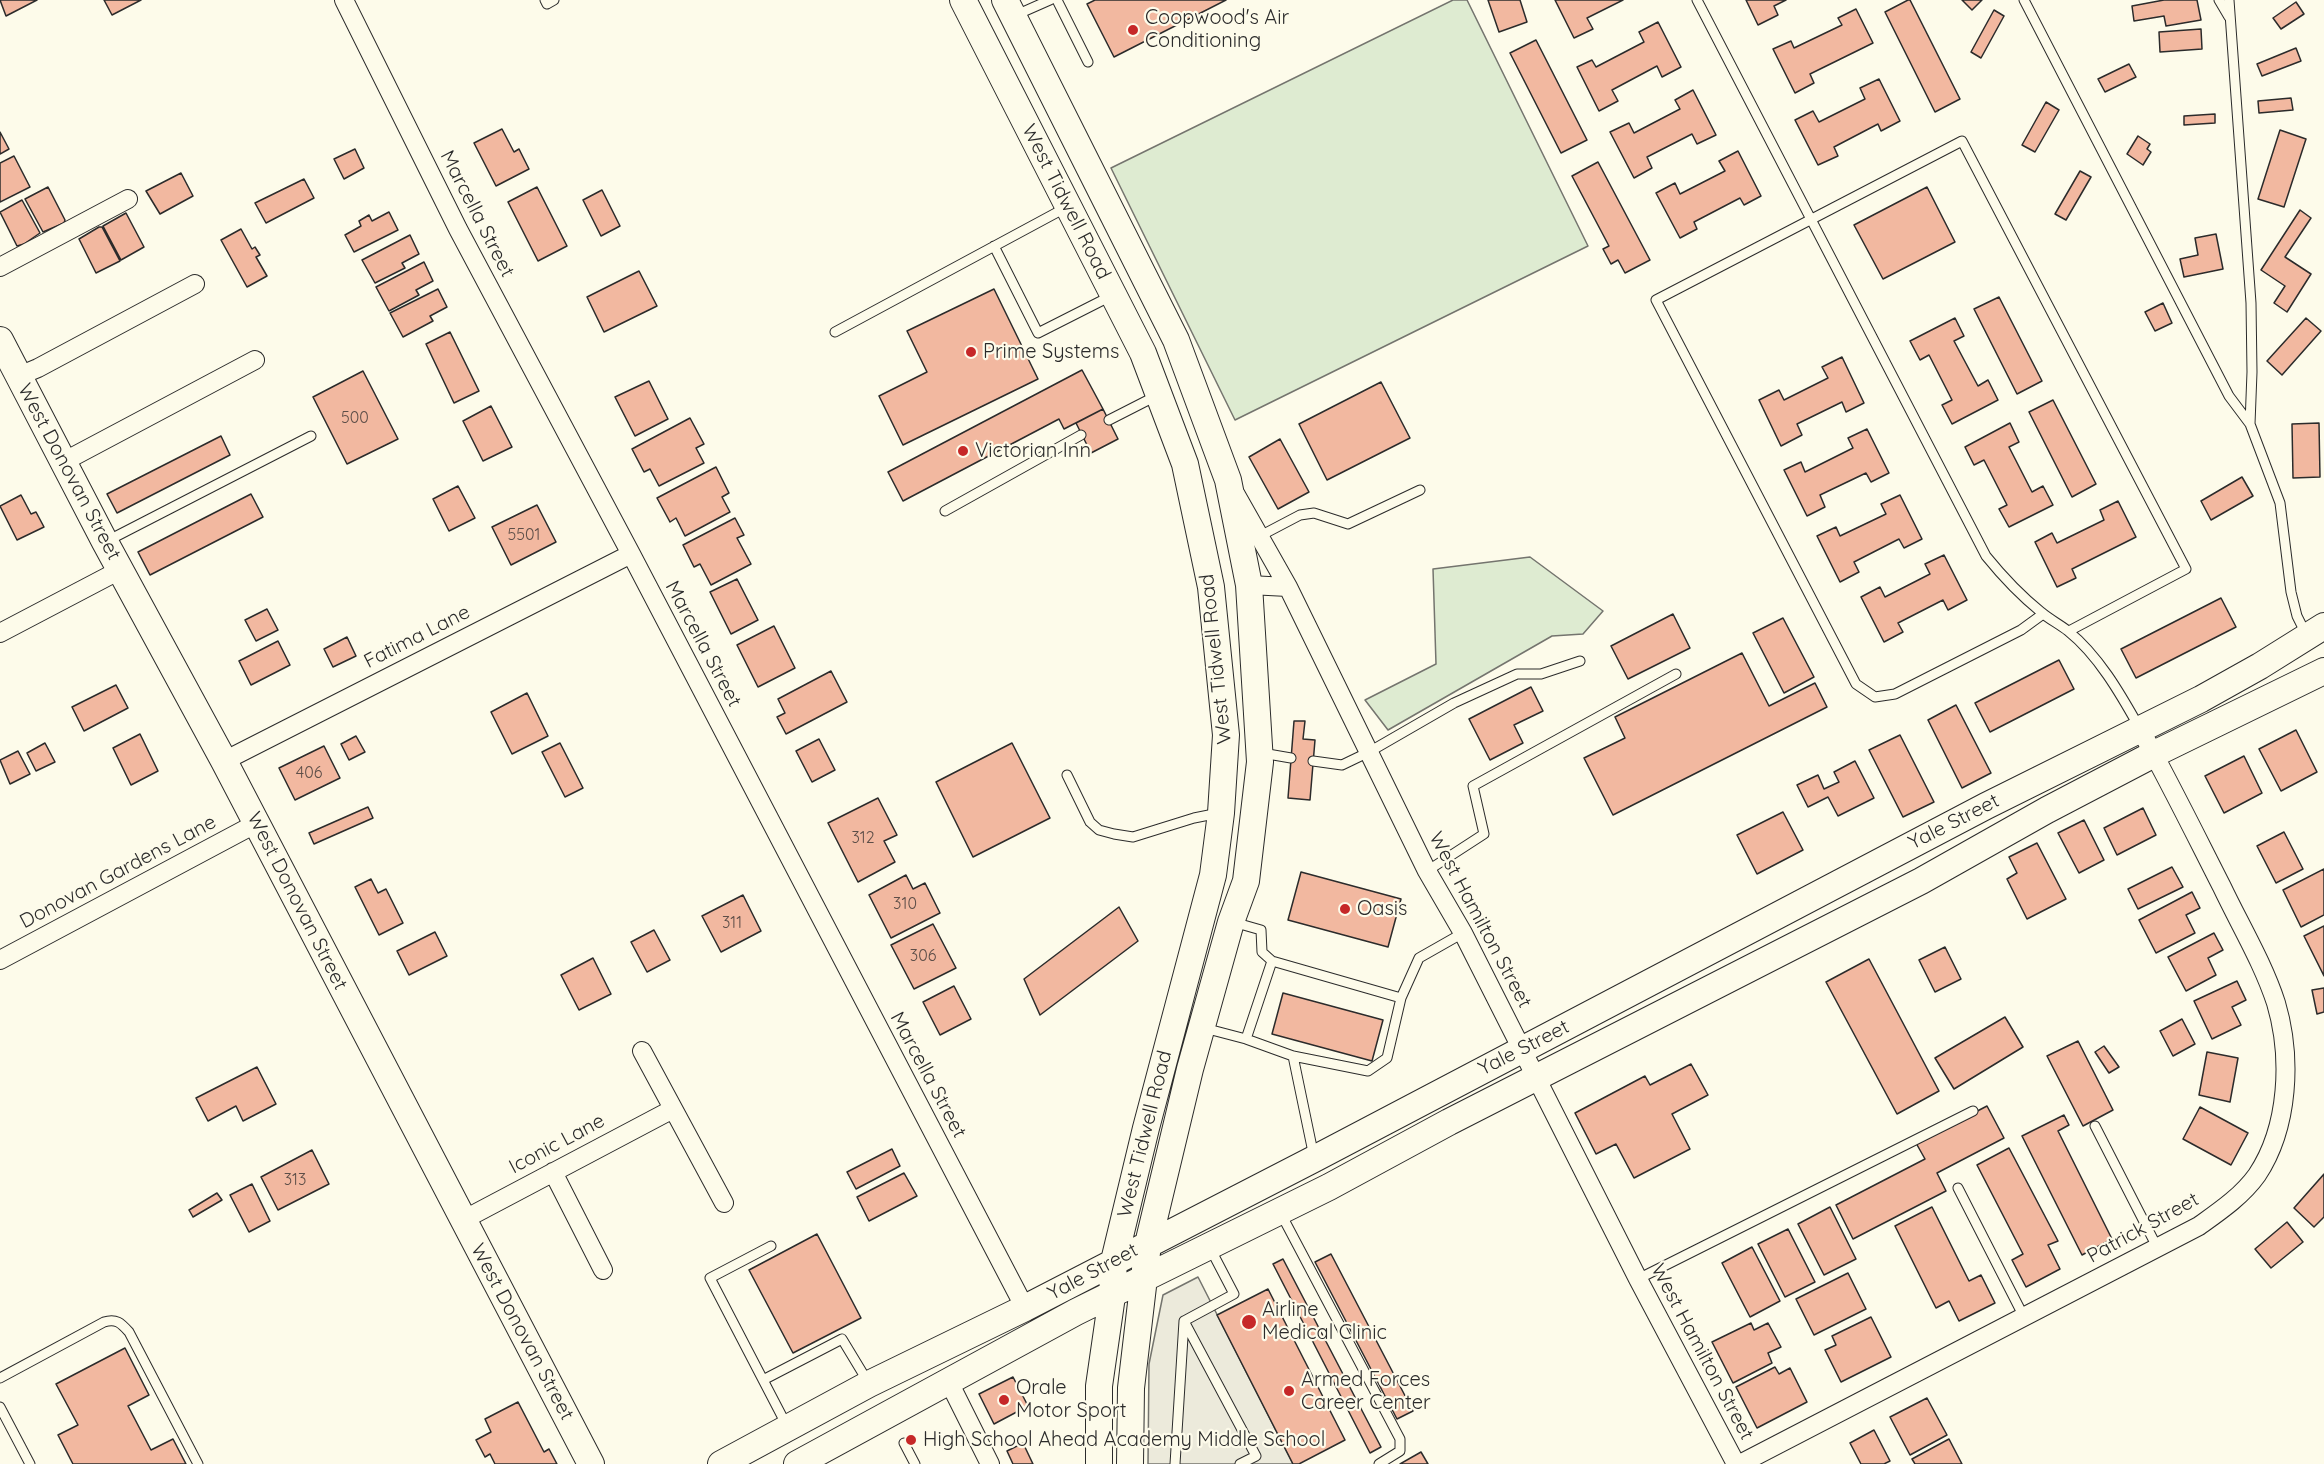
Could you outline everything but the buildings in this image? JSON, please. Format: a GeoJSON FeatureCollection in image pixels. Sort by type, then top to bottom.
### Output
{"type":"FeatureCollection","features":[{"type":"Feature","properties":{"kind":"main road","name":"West Tidwell Road"},"geometry":{"type":"LineString","coordinates":[[963,0],[1143,353],[1185,464],[1211,587],[1226,735],[1221,813],[1213,875],[1114,1261],[1112,1296],[1099,1386],[1099,1464]]}},
{"type":"Feature","properties":{"kind":"main road","name":"West Tidwell Road"},"geometry":{"type":"LineString","coordinates":[[1009,8],[1176,340],[1228,480],[1249,585],[1260,762],[1246,880],[1202,1027],[1148,1244],[1131,1388],[1130,1464]]}},
{"type":"Feature","properties":{"kind":"main road"},"geometry":{"type":"LineString","coordinates":[[976,25],[1009,8]]}},
{"type":"Feature","properties":{"kind":"main road"},"geometry":{"type":"LineString","coordinates":[[1113,295],[1146,278]]}},
{"type":"Feature","properties":{"kind":"main road","name":"West Donovan Street"},"geometry":{"type":"LineString","coordinates":[[0,340],[105,542],[257,823],[591,1464]]}},
{"type":"Feature","properties":{"kind":"main road"},"geometry":{"type":"LineString","coordinates":[[1211,587],[1249,585]]}},
{"type":"Feature","properties":{"kind":"main road","name":"Yale Street"},"geometry":{"type":"LineString","coordinates":[[721,1464],[869,1384],[1025,1308],[1314,1159],[1521,1048],[1669,974],[1830,887],[2231,683],[2316,631]]}},
{"type":"Feature","properties":{"kind":"main road","name":"Yale Street"},"geometry":{"type":"LineString","coordinates":[[797,1464],[1076,1311],[1112,1296],[1329,1187],[1536,1077],[1846,919],[2154,754],[2324,671]]}},
{"type":"Feature","properties":{"kind":"main road"},"geometry":{"type":"LineString","coordinates":[[1830,887],[1846,919]]}},
{"type":"Feature","properties":{"kind":"main road"},"geometry":{"type":"LineString","coordinates":[[1203,911],[1232,922]]}},
{"type":"Feature","properties":{"kind":"main road"},"geometry":{"type":"LineString","coordinates":[[1314,1159],[1329,1187]]}},
{"type":"Feature","properties":{"kind":"street","name":"Marcella Street"},"geometry":{"type":"LineString","coordinates":[[344,0],[458,229],[631,554],[1025,1308]]}},
{"type":"Feature","properties":{"kind":"street"},"geometry":{"type":"LineString","coordinates":[[0,267],[128,200]]}},
{"type":"Feature","properties":{"kind":"street"},"geometry":{"type":"LineString","coordinates":[[19,376],[195,284]]}},
{"type":"Feature","properties":{"kind":"street"},"geometry":{"type":"LineString","coordinates":[[63,462],[255,360]]}},
{"type":"Feature","properties":{"kind":"street","name":"West Hamilton Street"},"geometry":{"type":"LineString","coordinates":[[1228,480],[1288,587],[1427,871],[1463,933],[1638,1279],[1736,1464]]}},
{"type":"Feature","properties":{"kind":"street","name":"Fatima Lane"},"geometry":{"type":"LineString","coordinates":[[224,761],[631,554]]}},
{"type":"Feature","properties":{"kind":"street"},"geometry":{"type":"LineString","coordinates":[[0,633],[120,570]]}},
{"type":"Feature","properties":{"kind":"street"},"geometry":{"type":"LineString","coordinates":[[1249,585],[1288,587]]}},
{"type":"Feature","properties":{"kind":"street","name":"Patrick Street"},"geometry":{"type":"LineString","coordinates":[[1740,1464],[2199,1226],[2232,1203],[2256,1175],[2273,1145],[2284,1097],[2283,1041],[2276,1003],[2262,967],[2140,729]]}},
{"type":"Feature","properties":{"kind":"street","name":"Donovan Gardens Lane"},"geometry":{"type":"LineString","coordinates":[[0,960],[257,823]]}},
{"type":"Feature","properties":{"kind":"street"},"geometry":{"type":"LineString","coordinates":[[642,1051],[724,1203]]}},
{"type":"Feature","properties":{"kind":"street","name":"Iconic Lane"},"geometry":{"type":"LineString","coordinates":[[463,1220],[673,1109]]}},
{"type":"Feature","properties":{"kind":"street"},"geometry":{"type":"LineString","coordinates":[[553,1172],[603,1270]]}},
{"type":"Feature","properties":{"kind":"street"},"geometry":{"type":"LineString","coordinates":[[949,1382],[990,1464]]}},
{"type":"Feature","properties":{"kind":"lane"},"geometry":{"type":"LineString","coordinates":[[545,0],[547,4],[554,0]]}},
{"type":"Feature","properties":{"kind":"lane"},"geometry":{"type":"LineString","coordinates":[[1009,8],[1050,0]]}},
{"type":"Feature","properties":{"kind":"lane"},"geometry":{"type":"LineString","coordinates":[[1058,0],[1088,62]]}},
{"type":"Feature","properties":{"kind":"lane"},"geometry":{"type":"LineString","coordinates":[[1697,0],[1986,556],[2010,585],[2043,614],[2069,631],[2105,673],[2140,729]]}},
{"type":"Feature","properties":{"kind":"lane"},"geometry":{"type":"LineString","coordinates":[[2024,0],[2229,396],[2250,424],[2280,503],[2291,592],[2297,616],[2316,631]]}},
{"type":"Feature","properties":{"kind":"lane"},"geometry":{"type":"LineString","coordinates":[[2219,0],[2230,20]]}},
{"type":"Feature","properties":{"kind":"lane"},"geometry":{"type":"LineString","coordinates":[[2229,0],[2251,303],[2250,424]]}},
{"type":"Feature","properties":{"kind":"lane"},"geometry":{"type":"LineString","coordinates":[[2043,614],[2020,630],[1895,694],[1875,697],[1856,684],[1656,300],[1962,141],[2186,569],[2069,631]]}},
{"type":"Feature","properties":{"kind":"lane"},"geometry":{"type":"LineString","coordinates":[[835,332],[1069,206]]}},
{"type":"Feature","properties":{"kind":"lane"},"geometry":{"type":"LineString","coordinates":[[994,246],[1038,333],[1113,295]]}},
{"type":"Feature","properties":{"kind":"lane"},"geometry":{"type":"LineString","coordinates":[[1109,420],[1158,395]]}},
{"type":"Feature","properties":{"kind":"lane"},"geometry":{"type":"LineString","coordinates":[[945,511],[1082,435]]}},
{"type":"Feature","properties":{"kind":"lane"},"geometry":{"type":"LineString","coordinates":[[105,542],[311,436]]}},
{"type":"Feature","properties":{"kind":"lane"},"geometry":{"type":"LineString","coordinates":[[1260,536],[1300,515],[1314,513],[1348,524],[1420,490]]}},
{"type":"Feature","properties":{"kind":"lane"},"geometry":{"type":"LineString","coordinates":[[1313,761],[1342,765],[1454,703],[1517,674],[1542,674],[1580,661]]}},
{"type":"Feature","properties":{"kind":"lane"},"geometry":{"type":"LineString","coordinates":[[1427,871],[1484,834],[1473,786],[1676,674]]}},
{"type":"Feature","properties":{"kind":"lane"},"geometry":{"type":"LineString","coordinates":[[1260,753],[1292,758]]}},
{"type":"Feature","properties":{"kind":"lane"},"geometry":{"type":"LineString","coordinates":[[1067,775],[1090,822],[1099,830],[1114,834],[1133,837],[1194,818],[1221,813]]}},
{"type":"Feature","properties":{"kind":"lane"},"geometry":{"type":"LineString","coordinates":[[1232,922],[1261,930],[1262,952],[1272,961],[1401,998]]}},
{"type":"Feature","properties":{"kind":"lane"},"geometry":{"type":"LineString","coordinates":[[1202,1027],[1246,1039],[1293,1056],[1368,1071],[1387,1058],[1401,998],[1419,958],[1463,933]]}},
{"type":"Feature","properties":{"kind":"lane"},"geometry":{"type":"LineString","coordinates":[[1246,1039],[1272,961]]}},
{"type":"Feature","properties":{"kind":"lane"},"geometry":{"type":"LineString","coordinates":[[1293,1056],[1314,1159]]}},
{"type":"Feature","properties":{"kind":"lane"},"geometry":{"type":"LineString","coordinates":[[1638,1279],[1973,1111]]}},
{"type":"Feature","properties":{"kind":"lane"},"geometry":{"type":"LineString","coordinates":[[2095,1126],[2157,1247]]}},
{"type":"Feature","properties":{"kind":"lane"},"geometry":{"type":"LineString","coordinates":[[1958,1188],[2024,1317]]}},
{"type":"Feature","properties":{"kind":"lane"},"geometry":{"type":"LineString","coordinates":[[1280,1211],[1400,1439],[1400,1451],[1378,1464]]}},
{"type":"Feature","properties":{"kind":"lane"},"geometry":{"type":"LineString","coordinates":[[771,1246],[710,1278],[788,1428]]}},
{"type":"Feature","properties":{"kind":"lane"},"geometry":{"type":"LineString","coordinates":[[1184,1321],[1234,1294],[1209,1247]]}},
{"type":"Feature","properties":{"kind":"lane"},"geometry":{"type":"LineString","coordinates":[[0,1378],[104,1322],[119,1321],[129,1332],[198,1464]]}},
{"type":"Feature","properties":{"kind":"lane"},"geometry":{"type":"LineString","coordinates":[[1175,1464],[1184,1321]]}},
{"type":"Feature","properties":{"kind":"lane"},"geometry":{"type":"LineString","coordinates":[[1184,1321],[1256,1456],[1240,1464]]}},
{"type":"Feature","properties":{"kind":"lane"},"geometry":{"type":"LineString","coordinates":[[763,1380],[842,1339],[869,1384]]}},
{"type":"Feature","properties":{"kind":"lane"},"geometry":{"type":"LineString","coordinates":[[0,1407],[30,1464]]}},
{"type":"Feature","properties":{"kind":"lane"},"geometry":{"type":"LineString","coordinates":[[904,1443],[915,1464]]}},
{"type":"Feature","properties":{"kind":"green space"},"geometry":{"type":"Polygon","coordinates":[[[1453,0],[1467,0],[1588,246],[1235,420],[1111,168],[1453,0]]]}},
{"type":"Feature","properties":{"kind":"green space"},"geometry":{"type":"Polygon","coordinates":[[[1530,557],[1603,611],[1583,634],[1552,636],[1388,730],[1365,700],[1436,664],[1433,569],[1530,557]]]}},
{"type":"Feature","properties":{"kind":"shaded area"},"geometry":{"type":"Polygon","coordinates":[[[1198,1277],[1293,1464],[1148,1464],[1149,1364],[1163,1295],[1198,1277]]]}},
{"type":"Feature","properties":{"kind":"place","name":"Coopwood's Air Conditioning"},"geometry":{"type":"Point","coordinates":[1133,30]}},
{"type":"Feature","properties":{"kind":"place","name":"Prime Systems"},"geometry":{"type":"Point","coordinates":[971,352]}},
{"type":"Feature","properties":{"kind":"place","name":"Victorian Inn"},"geometry":{"type":"Point","coordinates":[963,451]}},
{"type":"Feature","properties":{"kind":"place","name":"Oasis"},"geometry":{"type":"Point","coordinates":[1345,909]}},
{"type":"Feature","properties":{"kind":"place","name":"Airline Medical Clinic"},"geometry":{"type":"Point","coordinates":[1249,1322]}},
{"type":"Feature","properties":{"kind":"place","name":"Armed Forces Career Center"},"geometry":{"type":"Point","coordinates":[1289,1391]}},
{"type":"Feature","properties":{"kind":"place","name":"Orale Motor Sport"},"geometry":{"type":"Point","coordinates":[1004,1400]}},
{"type":"Feature","properties":{"kind":"place","name":"High School Ahead Academy Middle School"},"geometry":{"type":"Point","coordinates":[911,1440]}}]}
